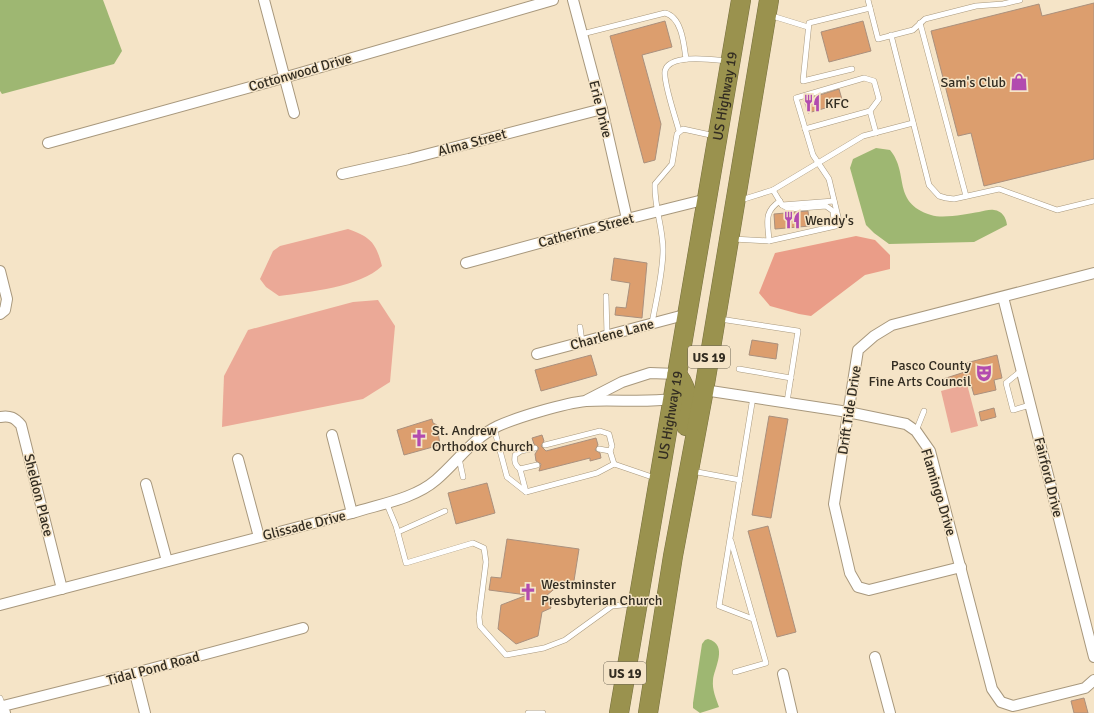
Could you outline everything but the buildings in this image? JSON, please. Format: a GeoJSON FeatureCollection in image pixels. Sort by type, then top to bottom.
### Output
{"type":"FeatureCollection","features":[{"type":"Feature","properties":{"kind":"highway","name":"US Highway 19"},"geometry":{"type":"LineString","coordinates":[[648,713],[673,556],[704,390],[734,202],[768,7]]}},
{"type":"Feature","properties":{"kind":"highway","name":"US Highway 19"},"geometry":{"type":"LineString","coordinates":[[619,713],[658,479],[740,9]]}},
{"type":"Feature","properties":{"kind":"highway"},"geometry":{"type":"LineString","coordinates":[[734,202],[723,195],[720,187],[740,66],[740,9]]}},
{"type":"Feature","properties":{"kind":"highway"},"geometry":{"type":"LineString","coordinates":[[673,556],[675,494],[689,409],[685,386],[677,374]]}},
{"type":"Feature","properties":{"kind":"street"},"geometry":{"type":"LineString","coordinates":[[264,0],[283,78],[294,113]]}},
{"type":"Feature","properties":{"kind":"street","name":"Cottonwood Drive"},"geometry":{"type":"LineString","coordinates":[[48,143],[283,78],[552,0]]}},
{"type":"Feature","properties":{"kind":"street","name":"Erie Drive"},"geometry":{"type":"LineString","coordinates":[[573,0],[602,109],[627,219]]}},
{"type":"Feature","properties":{"kind":"street","name":"Alma Street"},"geometry":{"type":"LineString","coordinates":[[342,174],[409,159],[602,109]]}},
{"type":"Feature","properties":{"kind":"street","name":"Catherine Street"},"geometry":{"type":"LineString","coordinates":[[466,263],[627,219],[707,199]]}},
{"type":"Feature","properties":{"kind":"street"},"geometry":{"type":"LineString","coordinates":[[0,271],[7,299],[5,310],[0,314]]}},
{"type":"Feature","properties":{"kind":"street","name":"Drift Tide Drive"},"geometry":{"type":"LineString","coordinates":[[961,567],[869,590],[858,587],[850,573],[834,504],[858,350],[874,336],[892,325],[1094,273]]}},
{"type":"Feature","properties":{"kind":"street","name":"Fairford Drive"},"geometry":{"type":"LineString","coordinates":[[1003,296],[1094,657]]}},
{"type":"Feature","properties":{"kind":"street","name":"Charlene Lane"},"geometry":{"type":"LineString","coordinates":[[537,354],[688,314]]}},
{"type":"Feature","properties":{"kind":"street","name":"Glissade Drive"},"geometry":{"type":"LineString","coordinates":[[0,605],[352,513],[422,490],[436,480],[481,436],[494,428],[526,416],[586,401],[622,382],[650,373],[677,374]]}},
{"type":"Feature","properties":{"kind":"street","name":"Flamingo Drive"},"geometry":{"type":"LineString","coordinates":[[704,390],[848,412],[906,424],[916,431],[930,451],[992,689],[1001,702],[1013,706],[1029,702]]}},
{"type":"Feature","properties":{"kind":"street","name":"Glissade Drive"},"geometry":{"type":"LineString","coordinates":[[586,401],[656,401],[672,399]]}},
{"type":"Feature","properties":{"kind":"street","name":"Sheldon Place"},"geometry":{"type":"LineString","coordinates":[[0,417],[6,416],[15,418],[21,425],[62,589]]}},
{"type":"Feature","properties":{"kind":"street"},"geometry":{"type":"LineString","coordinates":[[332,435],[352,513]]}},
{"type":"Feature","properties":{"kind":"street"},"geometry":{"type":"LineString","coordinates":[[238,459],[259,537]]}},
{"type":"Feature","properties":{"kind":"street"},"geometry":{"type":"LineString","coordinates":[[146,484],[166,561]]}},
{"type":"Feature","properties":{"kind":"street","name":"Tidal Pond Road"},"geometry":{"type":"LineString","coordinates":[[3,705],[135,673],[303,628]]}},
{"type":"Feature","properties":{"kind":"street"},"geometry":{"type":"LineString","coordinates":[[875,657],[890,713]]}},
{"type":"Feature","properties":{"kind":"street"},"geometry":{"type":"LineString","coordinates":[[135,673],[145,713]]}},
{"type":"Feature","properties":{"kind":"street"},"geometry":{"type":"LineString","coordinates":[[783,674],[792,713]]}},
{"type":"Feature","properties":{"kind":"street"},"geometry":{"type":"LineString","coordinates":[[1031,713],[1029,702],[1084,688],[1094,680]]}},
{"type":"Feature","properties":{"kind":"lane"},"geometry":{"type":"LineString","coordinates":[[868,0],[878,39],[913,30],[925,19],[976,6],[1003,4],[1020,0]]}},
{"type":"Feature","properties":{"kind":"lane"},"geometry":{"type":"LineString","coordinates":[[768,7],[808,27]]}},
{"type":"Feature","properties":{"kind":"lane"},"geometry":{"type":"LineString","coordinates":[[852,69],[803,81],[809,23],[870,8]]}},
{"type":"Feature","properties":{"kind":"lane"},"geometry":{"type":"LineString","coordinates":[[582,34],[665,13],[671,14],[675,18],[678,25],[686,60]]}},
{"type":"Feature","properties":{"kind":"lane"},"geometry":{"type":"LineString","coordinates":[[920,23],[966,196]]}},
{"type":"Feature","properties":{"kind":"lane"},"geometry":{"type":"LineString","coordinates":[[891,36],[929,185],[939,196],[954,199],[999,189],[1058,210],[1094,201]]}},
{"type":"Feature","properties":{"kind":"lane"},"geometry":{"type":"LineString","coordinates":[[652,324],[663,252],[662,231],[657,212],[655,184],[672,164],[677,134],[679,131],[665,72],[666,68],[680,60],[705,59],[731,61]]}},
{"type":"Feature","properties":{"kind":"lane"},"geometry":{"type":"LineString","coordinates":[[728,239],[769,241],[840,225],[829,179],[813,155],[805,129],[796,98],[864,78],[874,81],[879,99],[870,111],[805,129]]}},
{"type":"Feature","properties":{"kind":"lane"},"geometry":{"type":"LineString","coordinates":[[870,111],[876,133]]}},
{"type":"Feature","properties":{"kind":"lane"},"geometry":{"type":"LineString","coordinates":[[734,202],[773,190],[863,136],[913,123]]}},
{"type":"Feature","properties":{"kind":"lane"},"geometry":{"type":"LineString","coordinates":[[679,131],[693,131],[718,137]]}},
{"type":"Feature","properties":{"kind":"lane"},"geometry":{"type":"LineString","coordinates":[[773,190],[781,203],[789,209],[826,206],[833,211],[834,220],[827,228]]}},
{"type":"Feature","properties":{"kind":"lane"},"geometry":{"type":"LineString","coordinates":[[769,241],[767,216],[772,206],[781,203],[834,201]]}},
{"type":"Feature","properties":{"kind":"lane"},"geometry":{"type":"LineString","coordinates":[[606,296],[606,335]]}},
{"type":"Feature","properties":{"kind":"lane"},"geometry":{"type":"LineString","coordinates":[[715,318],[798,331],[787,402]]}},
{"type":"Feature","properties":{"kind":"lane"},"geometry":{"type":"LineString","coordinates":[[580,327],[582,342]]}},
{"type":"Feature","properties":{"kind":"lane"},"geometry":{"type":"LineString","coordinates":[[739,369],[791,378]]}},
{"type":"Feature","properties":{"kind":"lane"},"geometry":{"type":"LineString","coordinates":[[1022,370],[1006,383],[1013,410],[1030,405]]}},
{"type":"Feature","properties":{"kind":"lane"},"geometry":{"type":"LineString","coordinates":[[753,397],[719,606],[753,620]]}},
{"type":"Feature","properties":{"kind":"lane"},"geometry":{"type":"LineString","coordinates":[[916,431],[924,411]]}},
{"type":"Feature","properties":{"kind":"lane"},"geometry":{"type":"LineString","coordinates":[[494,428],[507,476],[526,492]]}},
{"type":"Feature","properties":{"kind":"lane"},"geometry":{"type":"LineString","coordinates":[[545,445],[600,431],[609,434],[612,446],[610,450],[614,464]]}},
{"type":"Feature","properties":{"kind":"lane"},"geometry":{"type":"LineString","coordinates":[[526,492],[520,470],[516,466],[516,456],[521,451],[535,448]]}},
{"type":"Feature","properties":{"kind":"lane"},"geometry":{"type":"LineString","coordinates":[[599,449],[610,450]]}},
{"type":"Feature","properties":{"kind":"lane"},"geometry":{"type":"LineString","coordinates":[[459,457],[463,477]]}},
{"type":"Feature","properties":{"kind":"lane"},"geometry":{"type":"LineString","coordinates":[[526,492],[597,473],[614,464],[658,479]]}},
{"type":"Feature","properties":{"kind":"lane"},"geometry":{"type":"LineString","coordinates":[[520,470],[537,465]]}},
{"type":"Feature","properties":{"kind":"lane"},"geometry":{"type":"LineString","coordinates":[[689,470],[740,480]]}},
{"type":"Feature","properties":{"kind":"lane"},"geometry":{"type":"LineString","coordinates":[[386,502],[398,532],[406,563],[473,543],[484,548],[486,562],[479,617],[480,626],[506,655],[544,648],[565,640],[612,606],[638,604]]}},
{"type":"Feature","properties":{"kind":"lane"},"geometry":{"type":"LineString","coordinates":[[398,532],[445,511]]}},
{"type":"Feature","properties":{"kind":"lane"},"geometry":{"type":"LineString","coordinates":[[730,538],[766,663],[735,672]]}},
{"type":"Feature","properties":{"kind":"lane"},"geometry":{"type":"LineString","coordinates":[[528,713],[543,713]]}},
{"type":"Feature","properties":{"kind":"shaded area"},"geometry":{"type":"Polygon","coordinates":[[[0,0],[103,0],[122,51],[114,64],[2,94],[0,91],[0,0]]]}},
{"type":"Feature","properties":{"kind":"shaded area"},"geometry":{"type":"Polygon","coordinates":[[[876,148],[890,150],[896,159],[906,195],[911,203],[919,209],[936,216],[955,216],[994,210],[1003,215],[1006,219],[1007,225],[974,242],[889,244],[866,225],[850,168],[853,159],[876,148]]]}},
{"type":"Feature","properties":{"kind":"shaded area"},"geometry":{"type":"Polygon","coordinates":[[[348,229],[367,238],[375,246],[382,266],[361,279],[348,284],[305,293],[279,296],[266,287],[260,279],[273,251],[280,246],[348,229]]]}},
{"type":"Feature","properties":{"kind":"shaded area"},"geometry":{"type":"Polygon","coordinates":[[[856,236],[875,240],[890,255],[890,269],[865,275],[811,316],[770,306],[759,293],[775,253],[856,236]]]}},
{"type":"Feature","properties":{"kind":"shaded area"},"geometry":{"type":"Polygon","coordinates":[[[378,300],[395,326],[390,382],[363,399],[222,427],[224,376],[248,330],[353,302],[378,300]]]}},
{"type":"Feature","properties":{"kind":"shaded area"},"geometry":{"type":"Polygon","coordinates":[[[967,384],[978,426],[951,433],[941,391],[967,384]]]}},
{"type":"Feature","properties":{"kind":"shaded area"},"geometry":{"type":"Polygon","coordinates":[[[708,639],[718,646],[719,651],[713,687],[719,707],[700,713],[693,708],[693,703],[702,644],[708,639]]]}},
{"type":"Feature","properties":{"kind":"place","name":"Sam's Club"},"geometry":{"type":"Point","coordinates":[1019,82]}},
{"type":"Feature","properties":{"kind":"place","name":"KFC"},"geometry":{"type":"Point","coordinates":[812,103]}},
{"type":"Feature","properties":{"kind":"place","name":"Wendy's"},"geometry":{"type":"Point","coordinates":[792,220]}},
{"type":"Feature","properties":{"kind":"place","name":"Pasco County Fine Arts Council"},"geometry":{"type":"Point","coordinates":[984,373]}},
{"type":"Feature","properties":{"kind":"place","name":"St. Andrew Orthodox Church"},"geometry":{"type":"Point","coordinates":[419,438]}},
{"type":"Feature","properties":{"kind":"place","name":"Westminster Presbyterian Church"},"geometry":{"type":"Point","coordinates":[528,592]}}]}
